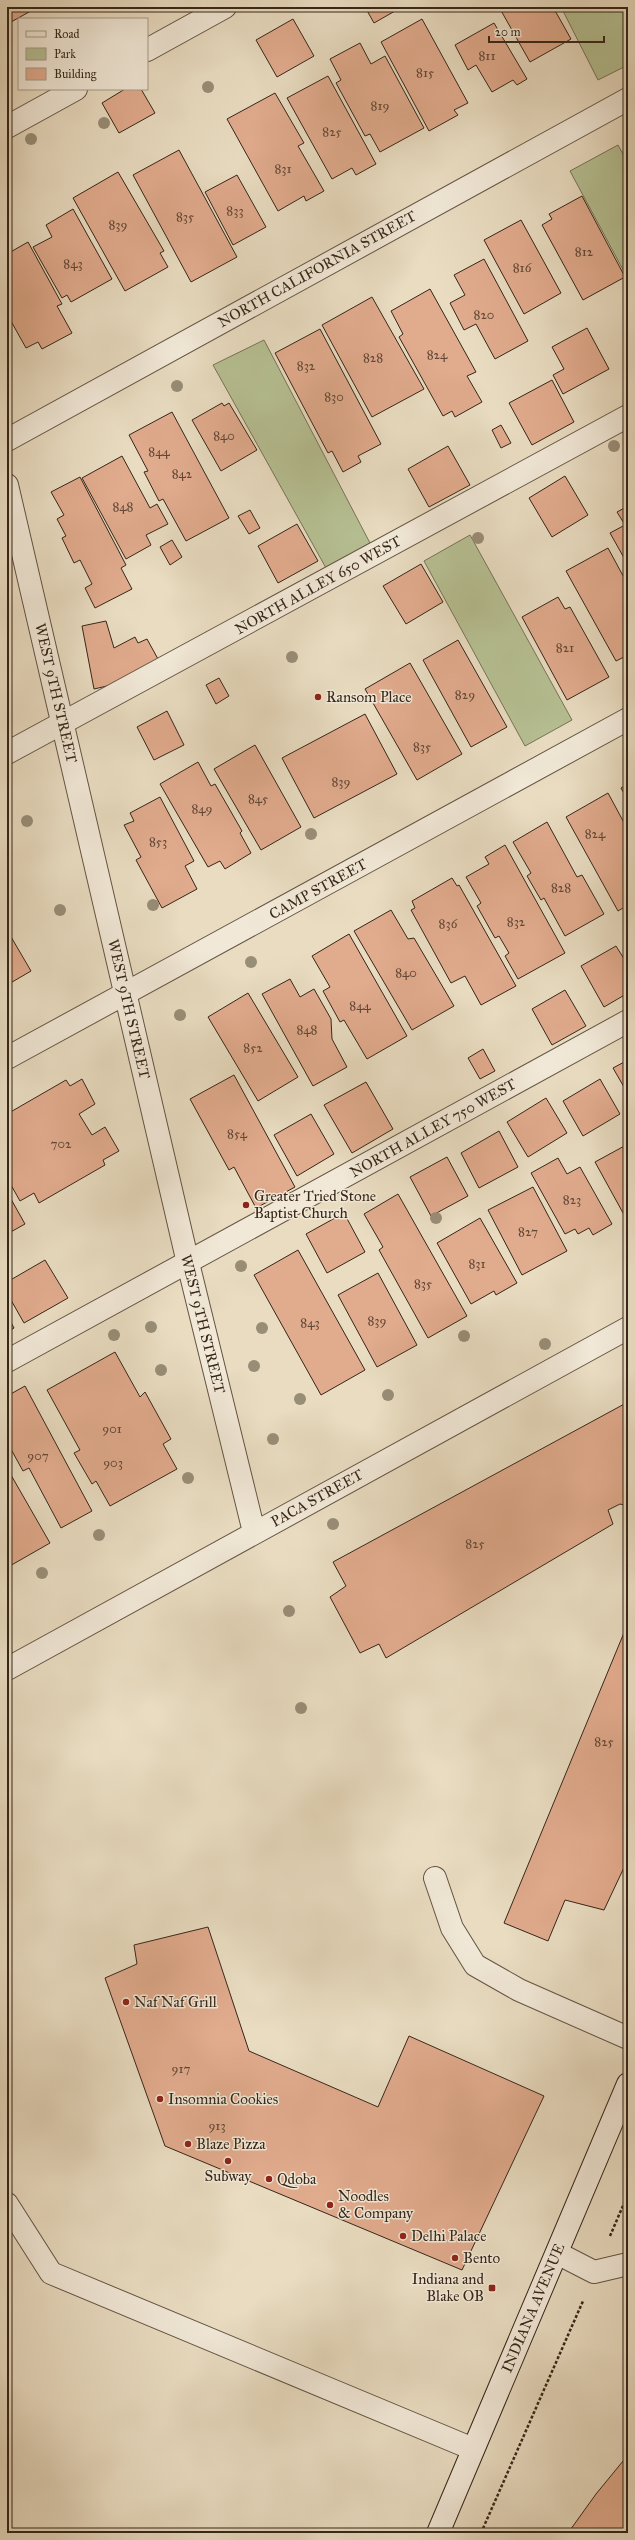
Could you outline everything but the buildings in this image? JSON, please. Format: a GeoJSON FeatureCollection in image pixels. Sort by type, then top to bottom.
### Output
{"type":"FeatureCollection","features":[{"type":"Feature","properties":{"kind":"street"},"geometry":{"type":"LineString","coordinates":[[148,49],[225,7]]}},
{"type":"Feature","properties":{"kind":"street"},"geometry":{"type":"LineString","coordinates":[[7,127],[74,90]]}},
{"type":"Feature","properties":{"kind":"street","name":"NORTH CALIFORNIA STREET"},"geometry":{"type":"LineString","coordinates":[[7,440],[628,99]]}},
{"type":"Feature","properties":{"kind":"street","name":"NORTH ALLEY 650 WEST"},"geometry":{"type":"LineString","coordinates":[[7,753],[628,416]]}},
{"type":"Feature","properties":{"kind":"street","name":"WEST 9TH STREET"},"geometry":{"type":"LineString","coordinates":[[7,485],[188,1263],[254,1532]]}},
{"type":"Feature","properties":{"kind":"street","name":"CAMP STREET"},"geometry":{"type":"LineString","coordinates":[[7,1058],[125,995],[628,719]]}},
{"type":"Feature","properties":{"kind":"street","name":"NORTH ALLEY 750 WEST"},"geometry":{"type":"LineString","coordinates":[[7,1361],[628,1022]]}},
{"type":"Feature","properties":{"kind":"street","name":"PACA STREET"},"geometry":{"type":"LineString","coordinates":[[7,1668],[628,1328]]}},
{"type":"Feature","properties":{"kind":"street"},"geometry":{"type":"LineString","coordinates":[[435,1878],[452,1928],[475,1965],[520,1990],[628,2038]]}},
{"type":"Feature","properties":{"kind":"street","name":"INDIANA AVENUE"},"geometry":{"type":"LineString","coordinates":[[438,2533],[628,2084]]}},
{"type":"Feature","properties":{"kind":"street"},"geometry":{"type":"LineString","coordinates":[[7,2204],[51,2272],[473,2448]]}},
{"type":"Feature","properties":{"kind":"street"},"geometry":{"type":"LineString","coordinates":[[557,2254],[594,2272],[628,2264]]}},
{"type":"Feature","properties":{"kind":"path"},"geometry":{"type":"LineString","coordinates":[[614,2229],[628,2194]]}},
{"type":"Feature","properties":{"kind":"path"},"geometry":{"type":"LineString","coordinates":[[481,2533],[568,2340]]}},
{"type":"Feature","properties":{"kind":"green space"},"geometry":{"type":"Polygon","coordinates":[[[561,7],[628,7],[628,65],[598,80],[561,7]]]}},
{"type":"Feature","properties":{"kind":"green space"},"geometry":{"type":"Polygon","coordinates":[[[618,145],[628,163],[628,279],[570,171],[618,145]]]}},
{"type":"Feature","properties":{"kind":"green space"},"geometry":{"type":"Polygon","coordinates":[[[264,340],[370,543],[326,568],[213,365],[264,340]]]}},
{"type":"Feature","properties":{"kind":"green space"},"geometry":{"type":"Polygon","coordinates":[[[470,535],[572,720],[525,746],[424,561],[470,535]]]}},
{"type":"Feature","properties":{"kind":"place","name":"Ransom Place"},"geometry":{"type":"Point","coordinates":[318,697]}},
{"type":"Feature","properties":{"kind":"place","name":"Greater Tried Stone Baptist Church"},"geometry":{"type":"Point","coordinates":[246,1205]}},
{"type":"Feature","properties":{"kind":"place","name":"Naf Naf Grill"},"geometry":{"type":"Point","coordinates":[126,2002]}},
{"type":"Feature","properties":{"kind":"place","name":"Insomnia Cookies"},"geometry":{"type":"Point","coordinates":[160,2099]}},
{"type":"Feature","properties":{"kind":"place","name":"Blaze Pizza"},"geometry":{"type":"Point","coordinates":[188,2144]}},
{"type":"Feature","properties":{"kind":"place","name":"Subway"},"geometry":{"type":"Point","coordinates":[228,2161]}},
{"type":"Feature","properties":{"kind":"place","name":"Qdoba"},"geometry":{"type":"Point","coordinates":[269,2179]}},
{"type":"Feature","properties":{"kind":"place","name":"Noodles & Company"},"geometry":{"type":"Point","coordinates":[330,2205]}},
{"type":"Feature","properties":{"kind":"place","name":"Delhi Palace"},"geometry":{"type":"Point","coordinates":[403,2236]}},
{"type":"Feature","properties":{"kind":"place","name":"Bento"},"geometry":{"type":"Point","coordinates":[455,2258]}},
{"type":"Feature","properties":{"kind":"place","name":"Indiana and Blake OB"},"geometry":{"type":"Point","coordinates":[492,2288]}}]}
